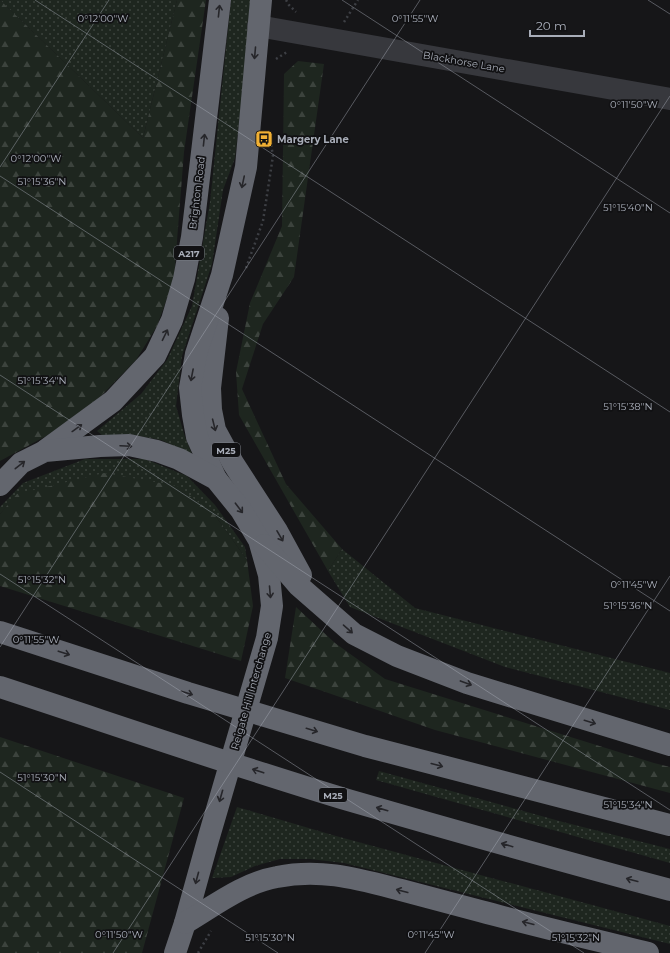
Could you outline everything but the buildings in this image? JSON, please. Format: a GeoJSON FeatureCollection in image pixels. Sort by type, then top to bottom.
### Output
{"type":"FeatureCollection","features":[{"type":"Feature","properties":{"kind":"highway","name":"Brighton Road"},"geometry":{"type":"LineString","coordinates":[[45,451],[113,401],[155,356],[172,320],[184,279],[192,237],[220,0]]}},
{"type":"Feature","properties":{"kind":"highway"},"geometry":{"type":"LineString","coordinates":[[216,479],[197,437],[190,388],[196,354],[233,275],[246,167],[261,0]]}},
{"type":"Feature","properties":{"kind":"highway","name":"M25"},"geometry":{"type":"LineString","coordinates":[[233,275],[210,388],[211,410],[215,430],[233,464],[277,531],[319,604]]}},
{"type":"Feature","properties":{"kind":"highway","name":"Reigate Hill Interchange"},"geometry":{"type":"LineString","coordinates":[[1,483],[21,463],[45,451],[129,445],[157,451],[179,459],[216,479],[241,510],[259,540],[269,575],[272,606],[267,638],[175,953]]}},
{"type":"Feature","properties":{"kind":"highway","name":"M25"},"geometry":{"type":"LineString","coordinates":[[259,540],[299,586],[354,634],[397,656],[467,683],[670,745]]}},
{"type":"Feature","properties":{"kind":"highway"},"geometry":{"type":"LineString","coordinates":[[0,632],[188,693],[365,746],[670,825]]}},
{"type":"Feature","properties":{"kind":"highway","name":"M25"},"geometry":{"type":"LineString","coordinates":[[0,687],[347,799],[670,890]]}},
{"type":"Feature","properties":{"kind":"highway"},"geometry":{"type":"LineString","coordinates":[[185,923],[239,891],[256,883],[275,877],[300,873],[328,874],[363,880],[648,953]]}},
{"type":"Feature","properties":{"kind":"street","name":"Blackhorse Lane"},"geometry":{"type":"LineString","coordinates":[[258,26],[670,99]]}},
{"type":"Feature","properties":{"kind":"path"},"geometry":{"type":"LineString","coordinates":[[286,0],[298,14]]}},
{"type":"Feature","properties":{"kind":"path"},"geometry":{"type":"LineString","coordinates":[[337,39],[341,26],[358,0]]}},
{"type":"Feature","properties":{"kind":"path"},"geometry":{"type":"LineString","coordinates":[[273,62],[282,54],[289,51]]}},
{"type":"Feature","properties":{"kind":"path"},"geometry":{"type":"LineString","coordinates":[[233,275],[263,221],[273,156],[270,137]]}},
{"type":"Feature","properties":{"kind":"green space"},"geometry":{"type":"Polygon","coordinates":[[[0,0],[177,0],[143,138],[0,0]]]}},
{"type":"Feature","properties":{"kind":"green space"},"geometry":{"type":"Polygon","coordinates":[[[0,0],[143,138],[177,0],[206,0],[184,152],[174,279],[157,326],[136,360],[100,397],[48,435],[0,461],[0,0]]]}},
{"type":"Feature","properties":{"kind":"green space"},"geometry":{"type":"Polygon","coordinates":[[[231,0],[253,0],[235,158],[223,190],[212,264],[182,356],[176,406],[185,437],[192,454],[161,440],[128,434],[103,436],[97,431],[141,394],[167,360],[192,306],[210,202],[231,0]]]}},
{"type":"Feature","properties":{"kind":"green space"},"geometry":{"type":"Polygon","coordinates":[[[298,61],[324,64],[294,277],[263,324],[242,389],[286,484],[342,549],[328,571],[239,415],[236,372],[250,303],[282,226],[284,74],[298,61]]]}},
{"type":"Feature","properties":{"kind":"green space"},"geometry":{"type":"Polygon","coordinates":[[[85,459],[145,459],[187,476],[215,505],[245,547],[247,560],[214,514],[18,494],[0,514],[0,507],[23,483],[85,459]]]}},
{"type":"Feature","properties":{"kind":"green space"},"geometry":{"type":"Polygon","coordinates":[[[104,473],[177,486],[214,514],[247,560],[253,606],[241,661],[0,586],[0,514],[17,494],[104,473]]]}},
{"type":"Feature","properties":{"kind":"green space"},"geometry":{"type":"Polygon","coordinates":[[[342,549],[415,608],[670,673],[670,710],[505,667],[350,607],[328,571],[342,549]]]}},
{"type":"Feature","properties":{"kind":"green space"},"geometry":{"type":"Polygon","coordinates":[[[296,607],[335,643],[385,679],[670,767],[670,793],[435,730],[285,678],[296,607]]]}},
{"type":"Feature","properties":{"kind":"green space"},"geometry":{"type":"Polygon","coordinates":[[[0,737],[184,798],[142,953],[0,953],[0,737]]]}},
{"type":"Feature","properties":{"kind":"green space"},"geometry":{"type":"Polygon","coordinates":[[[379,771],[563,822],[670,849],[670,863],[376,780],[379,771]]]}},
{"type":"Feature","properties":{"kind":"green space"},"geometry":{"type":"Polygon","coordinates":[[[237,807],[336,836],[670,926],[670,944],[344,863],[310,859],[280,859],[255,866],[231,877],[212,878],[237,807]]]}},
{"type":"Feature","properties":{"kind":"place","name":"Margery Lane"},"geometry":{"type":"Point","coordinates":[264,139]}}]}
